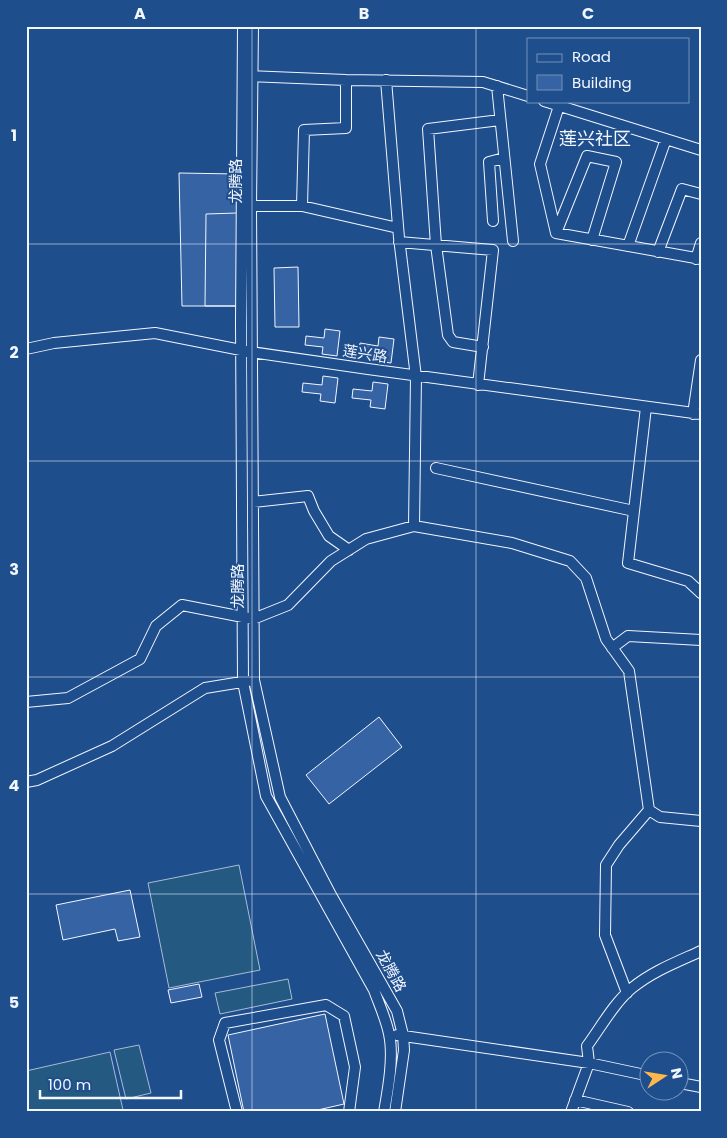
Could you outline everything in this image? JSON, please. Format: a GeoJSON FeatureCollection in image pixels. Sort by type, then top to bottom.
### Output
{"type":"FeatureCollection","features":[{"type":"Feature","properties":{"kind":"street","name":"龙腾路"},"geometry":{"type":"LineString","coordinates":[[243,26],[247,76],[251,206],[246,351],[253,502],[243,682],[266,796],[374,990],[389,1035],[388,1092],[384,1112]]}},
{"type":"Feature","properties":{"kind":"street","name":"龙腾路"},"geometry":{"type":"LineString","coordinates":[[253,26],[247,76],[246,351],[248,618],[254,680],[280,797],[331,895],[397,1011],[403,1035],[404,1050],[395,1112]]}},
{"type":"Feature","properties":{"kind":"street"},"geometry":{"type":"LineString","coordinates":[[247,76],[483,82],[527,96]]}},
{"type":"Feature","properties":{"kind":"street"},"geometry":{"type":"LineString","coordinates":[[302,206],[304,130],[346,128],[346,80]]}},
{"type":"Feature","properties":{"kind":"street"},"geometry":{"type":"LineString","coordinates":[[386,80],[398,228],[416,377],[414,526]]}},
{"type":"Feature","properties":{"kind":"street"},"geometry":{"type":"LineString","coordinates":[[497,86],[513,240]]}},
{"type":"Feature","properties":{"kind":"street"},"geometry":{"type":"LineString","coordinates":[[547,102],[701,150]]}},
{"type":"Feature","properties":{"kind":"street"},"geometry":{"type":"LineString","coordinates":[[556,233],[540,164],[559,106]]}},
{"type":"Feature","properties":{"kind":"street"},"geometry":{"type":"LineString","coordinates":[[483,348],[453,342],[448,335],[436,245],[428,129],[500,120]]}},
{"type":"Feature","properties":{"kind":"street"},"geometry":{"type":"LineString","coordinates":[[628,246],[666,139]]}},
{"type":"Feature","properties":{"kind":"street"},"geometry":{"type":"LineString","coordinates":[[556,233],[587,156],[616,162],[592,240]]}},
{"type":"Feature","properties":{"kind":"street"},"geometry":{"type":"LineString","coordinates":[[493,220],[489,162],[504,158]]}},
{"type":"Feature","properties":{"kind":"street"},"geometry":{"type":"LineString","coordinates":[[658,252],[682,189],[701,194]]}},
{"type":"Feature","properties":{"kind":"street"},"geometry":{"type":"LineString","coordinates":[[251,206],[302,206],[398,228]]}},
{"type":"Feature","properties":{"kind":"street"},"geometry":{"type":"LineString","coordinates":[[556,233],[698,259],[701,242]]}},
{"type":"Feature","properties":{"kind":"street"},"geometry":{"type":"LineString","coordinates":[[400,242],[493,250],[478,385]]}},
{"type":"Feature","properties":{"kind":"street","name":"莲兴路"},"geometry":{"type":"LineString","coordinates":[[26,349],[54,343],[155,333],[246,351],[416,377],[697,414]]}},
{"type":"Feature","properties":{"kind":"street"},"geometry":{"type":"LineString","coordinates":[[697,414],[701,360]]}},
{"type":"Feature","properties":{"kind":"street"},"geometry":{"type":"LineString","coordinates":[[646,407],[628,563],[688,581],[701,593]]}},
{"type":"Feature","properties":{"kind":"street"},"geometry":{"type":"LineString","coordinates":[[436,468],[634,511]]}},
{"type":"Feature","properties":{"kind":"street"},"geometry":{"type":"LineString","coordinates":[[253,502],[308,496],[314,511],[329,536],[349,550]]}},
{"type":"Feature","properties":{"kind":"street"},"geometry":{"type":"LineString","coordinates":[[26,702],[68,698],[140,659],[156,626],[182,605],[248,618],[288,605],[331,561],[366,539],[414,526],[512,543],[570,561],[586,578],[606,639],[629,672],[649,810],[620,845],[606,866],[605,936],[627,993]]}},
{"type":"Feature","properties":{"kind":"street"},"geometry":{"type":"LineString","coordinates":[[612,648],[628,636],[701,640]]}},
{"type":"Feature","properties":{"kind":"street"},"geometry":{"type":"LineString","coordinates":[[26,782],[37,780],[112,746],[206,688],[254,680]]}},
{"type":"Feature","properties":{"kind":"street"},"geometry":{"type":"LineString","coordinates":[[649,810],[660,817],[701,821]]}},
{"type":"Feature","properties":{"kind":"street"},"geometry":{"type":"LineString","coordinates":[[571,1112],[589,1063],[588,1046],[620,1001],[627,993],[657,971],[701,951]]}},
{"type":"Feature","properties":{"kind":"street"},"geometry":{"type":"LineString","coordinates":[[237,1112],[219,1040],[225,1023],[326,1005],[344,1016],[355,1067],[349,1112]]}},
{"type":"Feature","properties":{"kind":"street"},"geometry":{"type":"LineString","coordinates":[[389,1035],[403,1035],[589,1063],[640,1074]]}},
{"type":"Feature","properties":{"kind":"street"},"geometry":{"type":"LineString","coordinates":[[576,1100],[608,1110],[628,1112]]}},
{"type":"Feature","properties":{"kind":"shaded area"},"geometry":{"type":"Polygon","coordinates":[[[239,865],[260,970],[169,988],[148,883],[239,865]]]}},
{"type":"Feature","properties":{"kind":"shaded area"},"geometry":{"type":"Polygon","coordinates":[[[288,979],[292,999],[220,1014],[215,993],[288,979]]]}},
{"type":"Feature","properties":{"kind":"shaded area"},"geometry":{"type":"Polygon","coordinates":[[[139,1045],[151,1093],[126,1099],[114,1050],[139,1045]]]}},
{"type":"Feature","properties":{"kind":"shaded area"},"geometry":{"type":"Polygon","coordinates":[[[110,1052],[123,1110],[114,1112],[26,1112],[26,1071],[110,1052]]]}},
{"type":"Feature","properties":{"kind":"building"},"geometry":{"type":"Polygon","coordinates":[[[179,173],[237,174],[237,306],[182,306],[179,173]]]}},
{"type":"Feature","properties":{"kind":"building"},"geometry":{"type":"Polygon","coordinates":[[[237,213],[237,306],[205,306],[206,214],[237,213]]]}},
{"type":"Feature","properties":{"kind":"building"},"geometry":{"type":"Polygon","coordinates":[[[298,267],[299,327],[275,327],[274,268],[298,267]]]}},
{"type":"Feature","properties":{"kind":"building"},"geometry":{"type":"Polygon","coordinates":[[[325,329],[340,331],[337,356],[322,354],[323,347],[305,345],[306,336],[324,338],[325,329]]]}},
{"type":"Feature","properties":{"kind":"building"},"geometry":{"type":"Polygon","coordinates":[[[379,337],[394,339],[391,363],[376,361],[377,354],[359,352],[360,343],[378,346],[379,337]]]}},
{"type":"Feature","properties":{"kind":"building"},"geometry":{"type":"Polygon","coordinates":[[[323,376],[338,378],[335,403],[320,401],[321,394],[302,392],[303,383],[322,385],[323,376]]]}},
{"type":"Feature","properties":{"kind":"building"},"geometry":{"type":"Polygon","coordinates":[[[373,382],[388,384],[385,409],[370,407],[371,400],[352,398],[353,389],[372,391],[373,382]]]}},
{"type":"Feature","properties":{"kind":"building"},"geometry":{"type":"Polygon","coordinates":[[[379,717],[402,747],[329,804],[306,775],[379,717]]]}},
{"type":"Feature","properties":{"kind":"building"},"geometry":{"type":"Polygon","coordinates":[[[130,890],[140,937],[118,941],[115,929],[63,940],[56,905],[130,890]]]}},
{"type":"Feature","properties":{"kind":"building"},"geometry":{"type":"Polygon","coordinates":[[[199,984],[202,997],[171,1003],[168,990],[199,984]]]}},
{"type":"Feature","properties":{"kind":"building"},"geometry":{"type":"Polygon","coordinates":[[[325,1014],[344,1104],[309,1112],[244,1112],[228,1035],[325,1014]]]}},
{"type":"Feature","properties":{"kind":"district","name":"莲兴社区"},"geometry":{"type":"Point","coordinates":[595,139]}}]}
